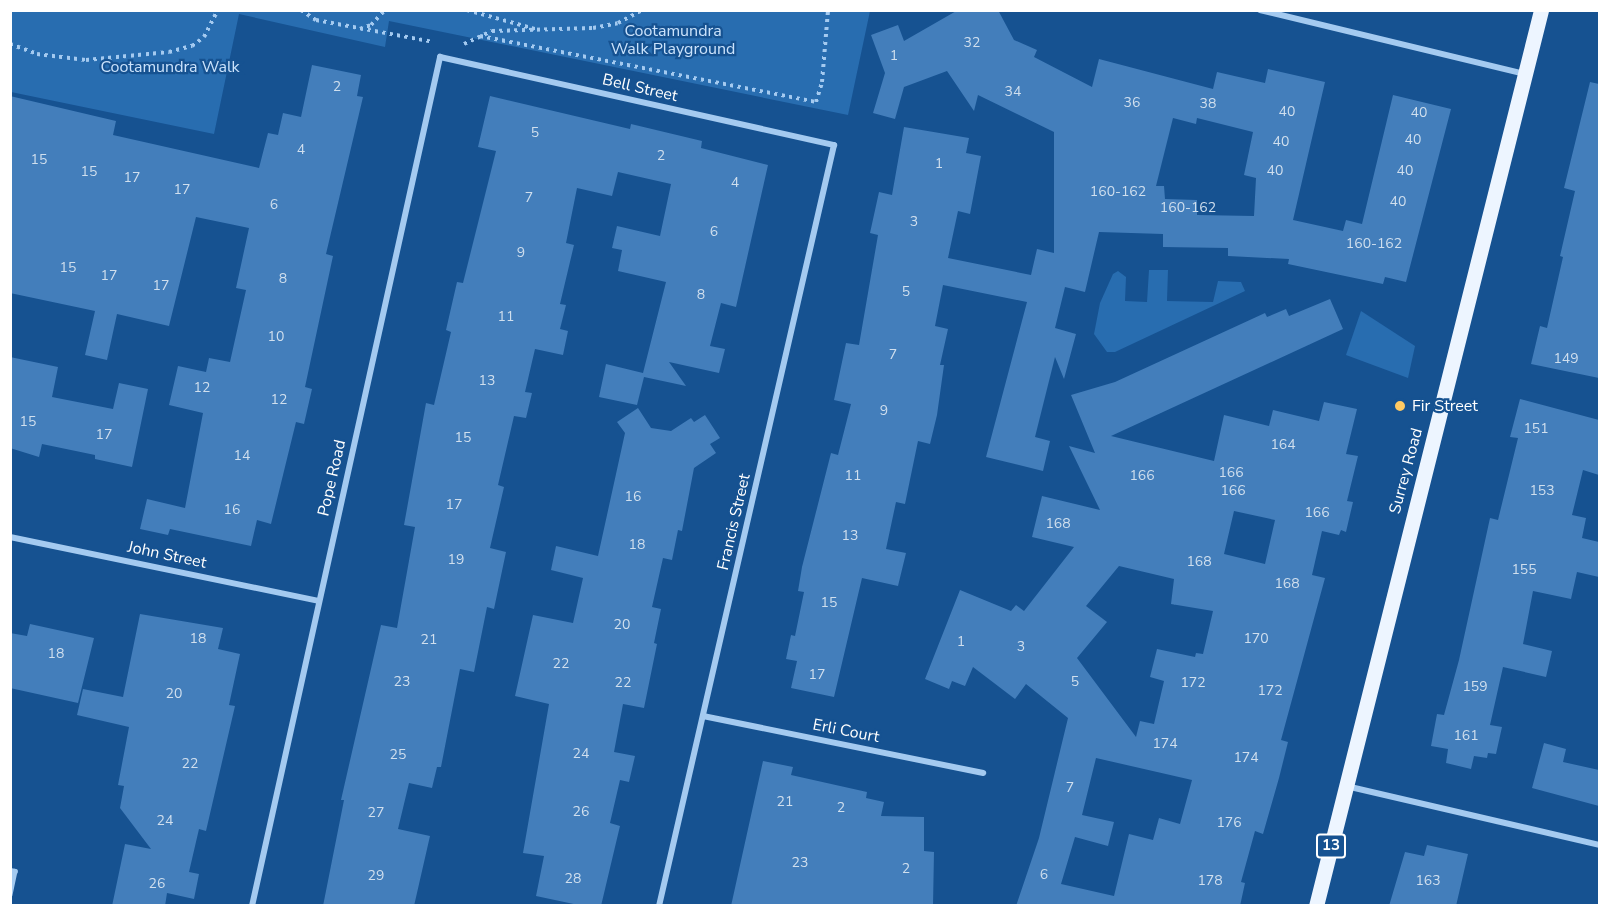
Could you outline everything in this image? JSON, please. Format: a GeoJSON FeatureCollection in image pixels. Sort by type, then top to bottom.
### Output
{"type":"FeatureCollection","features":[{"type":"Feature","properties":{"kind":"main road","name":"Surrey Road"},"geometry":{"type":"LineString","coordinates":[[1316,906],[1541,10]]}},
{"type":"Feature","properties":{"kind":"street"},"geometry":{"type":"LineString","coordinates":[[1260,10],[1525,74]]}},
{"type":"Feature","properties":{"kind":"street","name":"Bell Street"},"geometry":{"type":"LineString","coordinates":[[440,57],[834,145]]}},
{"type":"Feature","properties":{"kind":"street","name":"Pope Road"},"geometry":{"type":"LineString","coordinates":[[252,906],[440,57]]}},
{"type":"Feature","properties":{"kind":"street","name":"Francis Street"},"geometry":{"type":"LineString","coordinates":[[659,906],[834,145]]}},
{"type":"Feature","properties":{"kind":"street","name":"John Street"},"geometry":{"type":"LineString","coordinates":[[10,537],[318,601]]}},
{"type":"Feature","properties":{"kind":"street","name":"Erli Court"},"geometry":{"type":"LineString","coordinates":[[703,716],[983,773]]}},
{"type":"Feature","properties":{"kind":"street"},"geometry":{"type":"LineString","coordinates":[[1345,786],[1599,845]]}},
{"type":"Feature","properties":{"kind":"lane"},"geometry":{"type":"LineString","coordinates":[[10,870],[15,872],[10,894]]}},
{"type":"Feature","properties":{"kind":"path"},"geometry":{"type":"LineString","coordinates":[[10,44],[36,54],[86,60],[169,51],[192,46],[204,37],[218,10]]}},
{"type":"Feature","properties":{"kind":"path"},"geometry":{"type":"LineString","coordinates":[[301,10],[316,20],[360,30],[444,43]]}},
{"type":"Feature","properties":{"kind":"path"},"geometry":{"type":"LineString","coordinates":[[360,30],[371,25],[385,10]]}},
{"type":"Feature","properties":{"kind":"path"},"geometry":{"type":"LineString","coordinates":[[467,10],[546,32]]}},
{"type":"Feature","properties":{"kind":"path"},"geometry":{"type":"LineString","coordinates":[[460,45],[480,36],[512,30],[546,32],[618,23],[642,10]]}},
{"type":"Feature","properties":{"kind":"path"},"geometry":{"type":"LineString","coordinates":[[480,36],[816,102],[822,82],[828,10]]}},
{"type":"Feature","properties":{"kind":"green space","name":"Cootamundra Walk"},"geometry":{"type":"Polygon","coordinates":[[[11,10],[870,11],[848,115],[389,21],[385,47],[239,14],[214,134],[11,92],[11,10]]]}},
{"type":"Feature","properties":{"kind":"green space"},"geometry":{"type":"Polygon","coordinates":[[[1149,270],[1168,270],[1167,301],[1213,302],[1218,281],[1241,282],[1245,291],[1115,352],[1107,352],[1094,334],[1100,303],[1113,274],[1118,271],[1126,277],[1125,301],[1147,302],[1149,270]]]}},
{"type":"Feature","properties":{"kind":"green space"},"geometry":{"type":"Polygon","coordinates":[[[1361,311],[1415,346],[1408,378],[1346,355],[1361,311]]]}},
{"type":"Feature","properties":{"kind":"building"},"geometry":{"type":"Polygon","coordinates":[[[958,10],[998,10],[1014,40],[1037,50],[1034,57],[1092,87],[1099,59],[1213,89],[1217,72],[1265,83],[1268,69],[1325,82],[1293,220],[1343,231],[1346,220],[1362,224],[1393,95],[1451,109],[1406,282],[1385,277],[1383,284],[1288,264],[1289,259],[1228,256],[1228,248],[1163,247],[1163,234],[1099,232],[1085,292],[1065,287],[1055,328],[1076,334],[1064,379],[1055,357],[1035,437],[1050,441],[1043,471],[986,457],[1027,302],[943,285],[935,326],[948,329],[940,365],[944,365],[937,415],[930,444],[918,441],[905,504],[896,502],[886,549],[906,553],[898,586],[862,578],[834,697],[791,688],[797,661],[786,659],[791,635],[795,636],[804,592],[798,591],[802,567],[831,453],[838,455],[851,404],[834,400],[846,343],[859,345],[878,235],[870,233],[879,192],[892,195],[904,127],[969,138],[966,153],[981,156],[970,214],[958,211],[948,258],[1031,275],[1037,249],[1054,253],[1054,132],[978,95],[974,111],[947,71],[904,87],[895,119],[873,113],[885,73],[871,35],[898,25],[904,41],[958,10]],[[1173,118],[1156,186],[1164,186],[1165,199],[1197,200],[1197,215],[1254,216],[1256,178],[1244,175],[1253,132],[1197,118],[1196,124],[1173,118]]]}},
{"type":"Feature","properties":{"kind":"building"},"geometry":{"type":"Polygon","coordinates":[[[312,65],[361,75],[357,96],[363,97],[326,254],[333,256],[305,387],[312,389],[304,424],[296,422],[271,524],[257,520],[251,546],[170,529],[168,535],[140,529],[147,499],[185,508],[203,413],[169,405],[178,366],[206,372],[209,358],[230,362],[246,290],[236,288],[249,228],[196,217],[169,326],[117,314],[107,360],[85,355],[95,311],[10,293],[10,96],[116,121],[113,135],[259,168],[268,133],[278,135],[283,113],[301,117],[312,65]]]}},
{"type":"Feature","properties":{"kind":"building"},"geometry":{"type":"Polygon","coordinates":[[[1590,82],[1599,84],[1599,378],[1531,364],[1540,326],[1547,328],[1563,257],[1560,256],[1575,191],[1564,188],[1590,82]]]}},
{"type":"Feature","properties":{"kind":"building"},"geometry":{"type":"Polygon","coordinates":[[[490,96],[630,129],[631,124],[702,141],[701,148],[768,165],[736,307],[721,303],[710,346],[725,349],[719,373],[669,362],[686,386],[644,377],[637,405],[599,397],[606,364],[643,373],[666,282],[618,271],[622,250],[612,248],[617,226],[660,236],[671,184],[618,172],[612,196],[577,188],[566,243],[574,245],[560,304],[566,305],[560,329],[568,331],[563,355],[535,349],[525,392],[532,393],[526,418],[514,416],[498,485],[504,487],[490,548],[506,552],[494,609],[487,607],[474,672],[460,669],[441,767],[437,767],[432,788],[409,783],[398,829],[430,836],[414,906],[323,906],[344,800],[341,800],[381,625],[397,628],[415,527],[404,525],[426,403],[434,405],[451,332],[446,330],[457,282],[463,283],[496,151],[478,147],[490,96]]]}},
{"type":"Feature","properties":{"kind":"building"},"geometry":{"type":"Polygon","coordinates":[[[1330,299],[1343,329],[1111,436],[1214,461],[1224,415],[1269,426],[1273,410],[1319,421],[1324,402],[1357,409],[1346,454],[1358,456],[1347,501],[1353,502],[1346,532],[1341,530],[1339,535],[1322,531],[1312,575],[1325,578],[1281,740],[1288,742],[1279,778],[1263,834],[1255,831],[1241,882],[1245,883],[1240,906],[1016,906],[1039,838],[1068,718],[1026,684],[1015,699],[973,667],[965,686],[952,681],[949,689],[925,679],[960,590],[1011,611],[1016,605],[1024,611],[1074,547],[1032,537],[1042,496],[1100,510],[1069,446],[1095,453],[1071,395],[1115,382],[1265,313],[1267,317],[1286,309],[1289,316],[1330,299]],[[1234,511],[1224,554],[1265,564],[1275,520],[1234,511]],[[1119,566],[1086,606],[1107,622],[1077,658],[1136,737],[1140,721],[1154,724],[1164,681],[1150,677],[1157,649],[1195,657],[1196,653],[1203,654],[1213,611],[1171,604],[1174,579],[1119,566]],[[1096,758],[1082,815],[1114,822],[1108,846],[1075,837],[1061,884],[1114,896],[1129,834],[1153,840],[1159,818],[1180,824],[1192,780],[1096,758]]]}},
{"type":"Feature","properties":{"kind":"building"},"geometry":{"type":"Polygon","coordinates":[[[10,357],[58,367],[52,397],[113,409],[119,383],[148,389],[132,467],[95,459],[95,455],[42,444],[39,457],[10,448],[10,357]]]}},
{"type":"Feature","properties":{"kind":"building"},"geometry":{"type":"Polygon","coordinates":[[[1520,399],[1599,420],[1599,475],[1583,470],[1572,515],[1586,518],[1582,538],[1599,542],[1599,577],[1577,572],[1571,599],[1533,591],[1523,644],[1552,651],[1546,677],[1503,667],[1490,725],[1502,727],[1496,754],[1488,753],[1487,758],[1474,756],[1471,769],[1446,763],[1448,749],[1431,746],[1437,714],[1444,715],[1459,660],[1490,518],[1498,520],[1518,438],[1510,437],[1520,399]]]}},
{"type":"Feature","properties":{"kind":"building"},"geometry":{"type":"Polygon","coordinates":[[[638,408],[651,428],[671,431],[691,418],[694,422],[705,415],[720,438],[710,444],[716,453],[694,468],[682,531],[678,530],[672,560],[663,558],[652,607],[661,609],[654,643],[657,644],[644,708],[623,704],[614,752],[635,756],[629,782],[620,780],[610,823],[620,826],[601,906],[583,906],[536,896],[544,856],[523,853],[549,704],[515,696],[533,615],[573,623],[583,578],[551,570],[556,546],[598,556],[625,433],[617,422],[638,408]]]}},
{"type":"Feature","properties":{"kind":"building"},"geometry":{"type":"Polygon","coordinates":[[[140,614],[223,628],[218,649],[240,654],[229,705],[235,706],[206,831],[199,829],[189,872],[199,874],[194,899],[167,893],[165,906],[112,906],[125,844],[151,849],[120,808],[124,786],[118,785],[129,727],[77,715],[83,689],[123,697],[140,614]]]}},
{"type":"Feature","properties":{"kind":"building"},"geometry":{"type":"Polygon","coordinates":[[[30,624],[94,638],[78,703],[10,688],[10,633],[27,636],[30,624]]]}},
{"type":"Feature","properties":{"kind":"building"},"geometry":{"type":"Polygon","coordinates":[[[1544,743],[1566,749],[1563,762],[1599,770],[1599,806],[1532,788],[1544,743]]]}},
{"type":"Feature","properties":{"kind":"building"},"geometry":{"type":"Polygon","coordinates":[[[763,761],[793,767],[791,775],[867,792],[866,798],[884,802],[881,816],[924,817],[924,851],[934,852],[933,906],[731,906],[763,761]]]}},
{"type":"Feature","properties":{"kind":"building"},"geometry":{"type":"Polygon","coordinates":[[[1427,845],[1468,854],[1456,906],[1389,906],[1405,852],[1424,856],[1427,845]]]}},
{"type":"Feature","properties":{"kind":"place","name":"Fir Street"},"geometry":{"type":"Point","coordinates":[1400,406]}},
{"type":"Feature","properties":{"kind":"park label","name":"Cootamundra Walk Playground"},"geometry":{"type":"Point","coordinates":[673,40]}}]}
